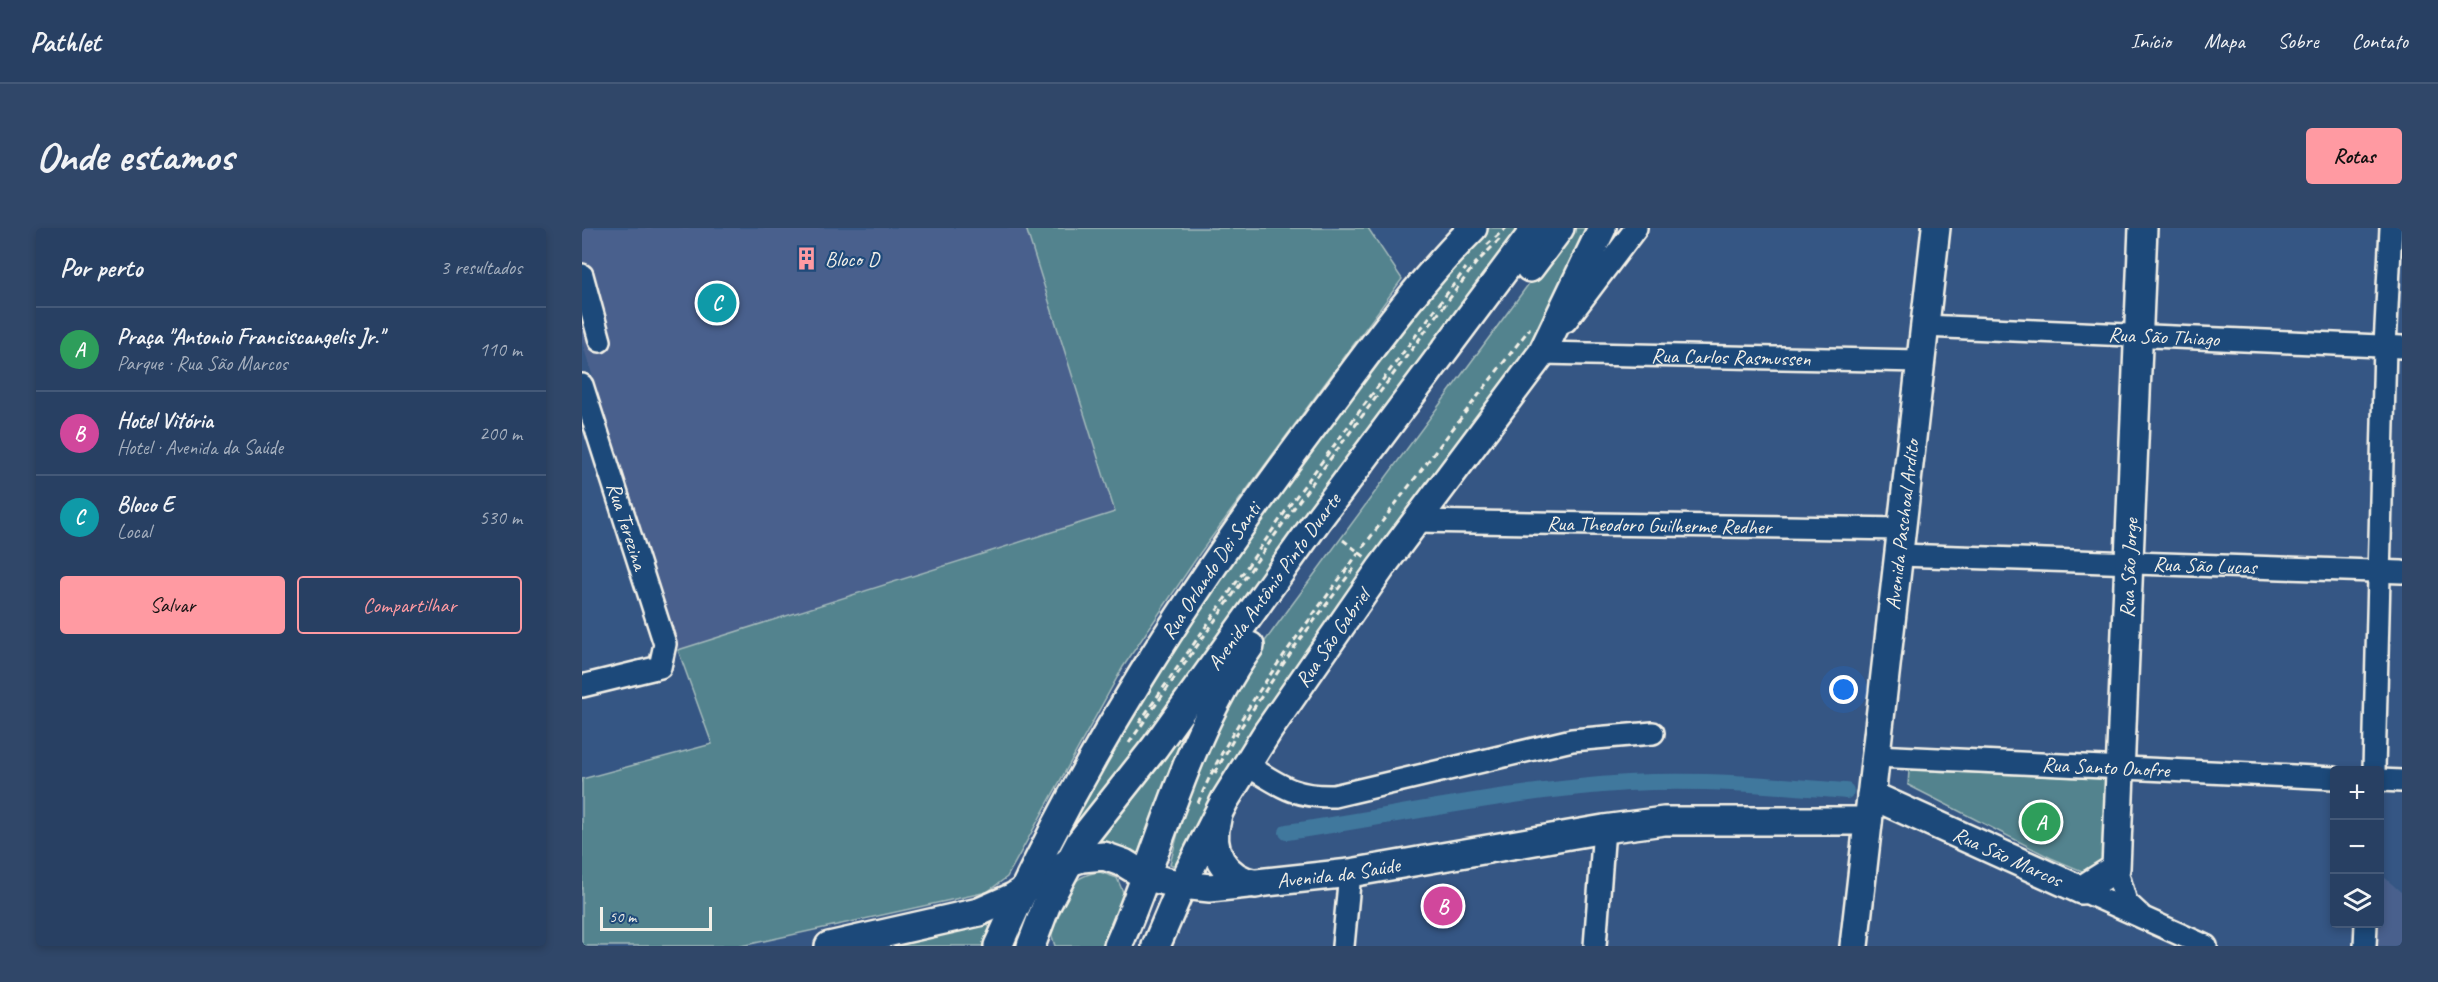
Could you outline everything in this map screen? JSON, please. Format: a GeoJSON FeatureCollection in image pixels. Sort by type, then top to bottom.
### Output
{"type":"FeatureCollection","features":[{"type":"Feature","properties":{"kind":"main road","name":"Rua Orlando Dei Santi"},"geometry":{"type":"LineString","coordinates":[[998,946],[1022,891],[1078,780],[1134,684],[1216,559],[1401,309],[1444,257],[1473,228]]}},
{"type":"Feature","properties":{"kind":"main road","name":"Avenida Antônio Pinto Duarte"},"geometry":{"type":"LineString","coordinates":[[1031,946],[1046,906],[1069,862],[1095,822],[1155,747],[1317,521],[1536,228]]}},
{"type":"Feature","properties":{"kind":"main road","name":"Avenida Antônio Pinto Duarte"},"geometry":{"type":"LineString","coordinates":[[1118,946],[1147,877],[1192,751],[1231,673],[1332,532],[1560,228]]}},
{"type":"Feature","properties":{"kind":"main road","name":"Rua São Gabriel"},"geometry":{"type":"LineString","coordinates":[[1156,946],[1182,885],[1207,811],[1247,765],[1317,658],[1542,353],[1602,228]]}},
{"type":"Feature","properties":{"kind":"main road","name":"Avenida Paschoal Ardito"},"geometry":{"type":"LineString","coordinates":[[1854,946],[1878,807],[1876,756],[1936,228]]}},
{"type":"Feature","properties":{"kind":"main road","name":"Rua São Jorge"},"geometry":{"type":"LineString","coordinates":[[2116,868],[2144,228]]}},
{"type":"Feature","properties":{"kind":"main road","name":"Avenida da Saúde"},"geometry":{"type":"LineString","coordinates":[[829,946],[979,912],[1022,891],[1069,862],[1104,856],[1124,863],[1147,877],[1182,885],[1210,888],[1350,873],[1604,829],[1664,821],[1878,807]]}},
{"type":"Feature","properties":{"kind":"main road","name":"Rua São Marcos"},"geometry":{"type":"LineString","coordinates":[[1878,807],[2081,890]]}},
{"type":"Feature","properties":{"kind":"main road"},"geometry":{"type":"LineString","coordinates":[[1207,811],[1214,828],[1215,848],[1222,864],[1238,879],[1257,884]]}},
{"type":"Feature","properties":{"kind":"main road"},"geometry":{"type":"LineString","coordinates":[[2081,890],[2116,868]]}},
{"type":"Feature","properties":{"kind":"street","name":"Rua São Gabriel"},"geometry":{"type":"LineString","coordinates":[[1542,353],[1636,228]]}},
{"type":"Feature","properties":{"kind":"street"},"geometry":{"type":"LineString","coordinates":[[2374,766],[2380,571],[2393,346],[2391,228]]}},
{"type":"Feature","properties":{"kind":"street"},"geometry":{"type":"LineString","coordinates":[[582,275],[600,341]]}},
{"type":"Feature","properties":{"kind":"street","name":"Rua São Thiago"},"geometry":{"type":"LineString","coordinates":[[1924,326],[2393,346]]}},
{"type":"Feature","properties":{"kind":"street","name":"Rua Carlos Rasmussen"},"geometry":{"type":"LineString","coordinates":[[1542,353],[1920,361]]}},
{"type":"Feature","properties":{"kind":"street","name":"Rua Terezina"},"geometry":{"type":"LineString","coordinates":[[582,385],[665,644],[660,667],[582,686]]}},
{"type":"Feature","properties":{"kind":"street","name":"Rua Theodoro Guilherme Redher"},"geometry":{"type":"LineString","coordinates":[[1416,521],[1900,542]]}},
{"type":"Feature","properties":{"kind":"street","name":"Rua São Lucas"},"geometry":{"type":"LineString","coordinates":[[1900,542],[2129,561],[2402,572]]}},
{"type":"Feature","properties":{"kind":"street"},"geometry":{"type":"LineString","coordinates":[[1247,765],[1292,792],[1311,797],[1334,796],[1572,740],[1653,733]]}},
{"type":"Feature","properties":{"kind":"street","name":"Rua Santo Onofre"},"geometry":{"type":"LineString","coordinates":[[1876,756],[2121,770],[2330,778]]}},
{"type":"Feature","properties":{"kind":"street"},"geometry":{"type":"LineString","coordinates":[[2384,780],[2402,781]]}},
{"type":"Feature","properties":{"kind":"street"},"geometry":{"type":"LineString","coordinates":[[1594,946],[1604,829]]}},
{"type":"Feature","properties":{"kind":"street","name":"Rua São Marcos"},"geometry":{"type":"LineString","coordinates":[[2116,868],[2126,902],[2143,918]]}},
{"type":"Feature","properties":{"kind":"street"},"geometry":{"type":"LineString","coordinates":[[1343,946],[1350,873]]}},
{"type":"Feature","properties":{"kind":"street","name":"Rua São Marcos"},"geometry":{"type":"LineString","coordinates":[[2081,890],[2206,946]]}},
{"type":"Feature","properties":{"kind":"street"},"geometry":{"type":"LineString","coordinates":[[2365,946],[2366,928]]}},
{"type":"Feature","properties":{"kind":"path"},"geometry":{"type":"LineString","coordinates":[[1506,228],[1472,260],[1292,502],[1124,749],[1296,505],[1476,263],[1512,228]]}},
{"type":"Feature","properties":{"kind":"path"},"geometry":{"type":"LineString","coordinates":[[1207,811],[1213,767],[1233,732],[1293,642],[1531,326]]}},
{"type":"Feature","properties":{"kind":"path"},"geometry":{"type":"LineString","coordinates":[[1343,540],[1370,560]]}},
{"type":"Feature","properties":{"kind":"shaded area"},"geometry":{"type":"Polygon","coordinates":[[[582,228],[1026,228],[1115,512],[678,650],[582,342],[582,228]]]}},
{"type":"Feature","properties":{"kind":"shaded area"},"geometry":{"type":"Polygon","coordinates":[[[2384,877],[2402,893],[2402,946],[2376,946],[2378,928],[2384,928],[2384,877]]]}},
{"type":"Feature","properties":{"kind":"green space"},"geometry":{"type":"Polygon","coordinates":[[[1026,228],[1368,228],[1402,279],[1200,553],[1123,667],[1007,877],[987,892],[741,946],[582,946],[582,779],[712,744],[678,650],[1115,512],[1026,228]]]}},
{"type":"Feature","properties":{"kind":"green space"},"geometry":{"type":"Polygon","coordinates":[[[1488,228],[1526,228],[1064,847],[1058,844],[1115,737],[1214,584],[1401,330],[1465,252],[1488,228]]]}},
{"type":"Feature","properties":{"kind":"green space"},"geometry":{"type":"Polygon","coordinates":[[[1570,228],[1594,228],[1545,327],[1179,868],[1170,864],[1193,775],[1257,652],[1570,228]]]}},
{"type":"Feature","properties":{"kind":"green space"},"geometry":{"type":"Polygon","coordinates":[[[1217,674],[1138,862],[1098,845],[1096,839],[1217,674]]]}},
{"type":"Feature","properties":{"kind":"green space"},"geometry":{"type":"Polygon","coordinates":[[[1909,770],[2105,779],[2102,860],[2094,868],[2082,871],[2051,858],[1908,785],[1909,770]]]}},
{"type":"Feature","properties":{"kind":"green space"},"geometry":{"type":"Polygon","coordinates":[[[1100,872],[1117,878],[1126,899],[1106,946],[1055,946],[1050,930],[1066,892],[1080,878],[1100,872]]]}},
{"type":"Feature","properties":{"kind":"green space"},"geometry":{"type":"Polygon","coordinates":[[[985,922],[991,929],[985,946],[876,946],[985,922]]]}},
{"type":"Feature","properties":{"kind":"waterway"},"geometry":{"type":"LineString","coordinates":[[1287,832],[1500,797],[1585,786],[1710,782],[1846,791]]}},
{"type":"Feature","properties":{"kind":"place","name":"Bloco D"},"geometry":{"type":"Point","coordinates":[807,259]}},
{"type":"Feature","properties":{"kind":"place","name":"Bloco E"},"geometry":{"type":"Point","coordinates":[717,303]}},
{"type":"Feature","properties":{"kind":"place","name":"Praça \"Antonio Franciscangelis Jr.\""},"geometry":{"type":"Point","coordinates":[2041,822]}},
{"type":"Feature","properties":{"kind":"place","name":"Hotel Vitória"},"geometry":{"type":"Point","coordinates":[1443,906]}}]}
